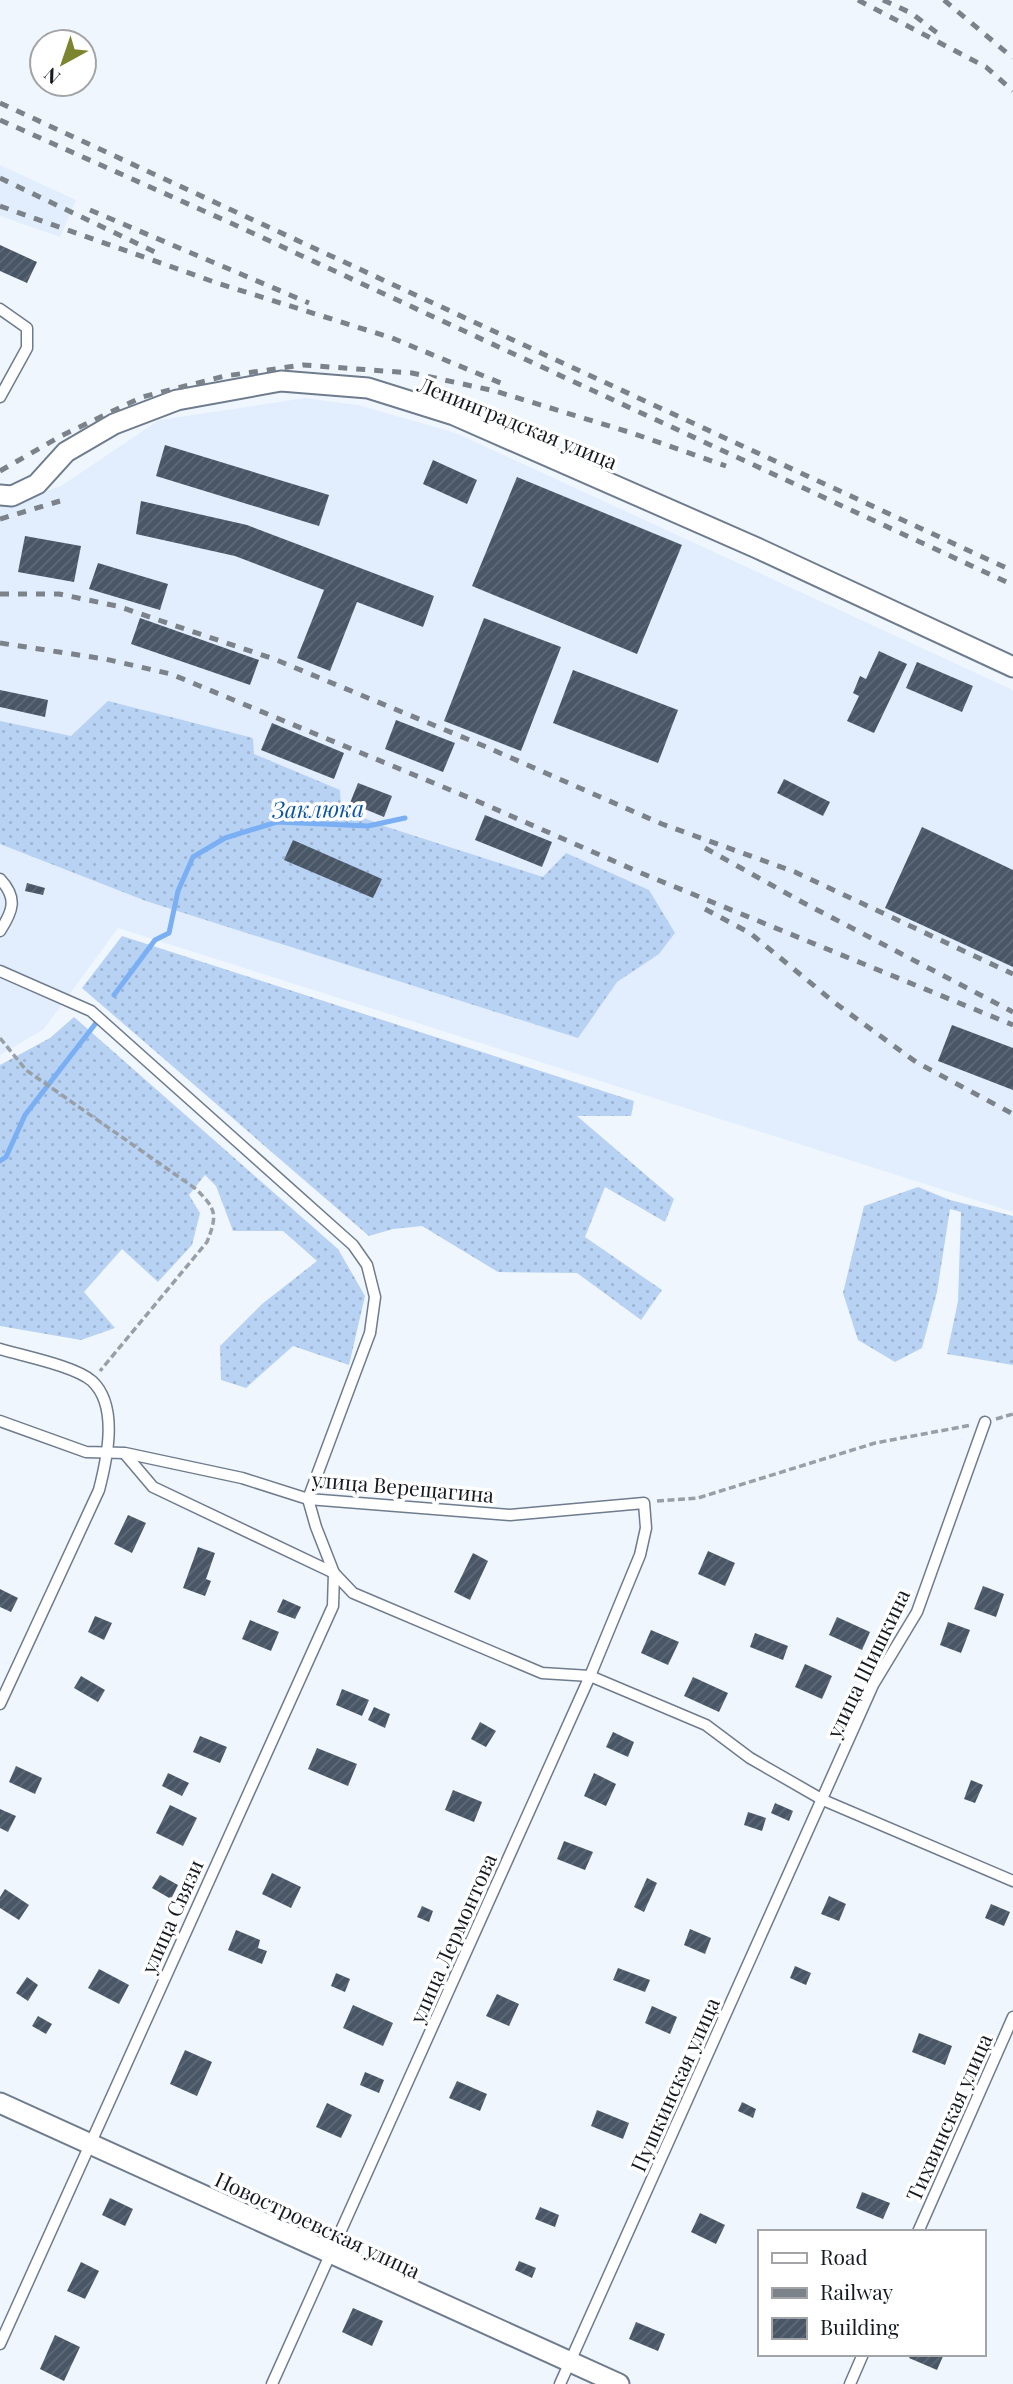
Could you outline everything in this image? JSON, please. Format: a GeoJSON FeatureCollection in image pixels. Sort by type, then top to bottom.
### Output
{"type":"FeatureCollection","features":[{"type":"Feature","properties":{"kind":"street","name":"Ленинградская улица"},"geometry":{"type":"LineString","coordinates":[[0,495],[12,496],[37,484],[66,452],[114,424],[177,400],[281,382],[368,388],[454,415],[757,548],[1013,667]]}},
{"type":"Feature","properties":{"kind":"street","name":"Новостроевская улица"},"geometry":{"type":"LineString","coordinates":[[0,2103],[619,2384]]}},
{"type":"Feature","properties":{"kind":"lane"},"geometry":{"type":"LineString","coordinates":[[0,309],[27,328],[27,348],[0,397]]}},
{"type":"Feature","properties":{"kind":"lane"},"geometry":{"type":"LineString","coordinates":[[0,879],[12,899],[11,914],[0,931]]}},
{"type":"Feature","properties":{"kind":"lane"},"geometry":{"type":"LineString","coordinates":[[0,971],[91,1011],[353,1245],[367,1265],[375,1297],[370,1333],[308,1499]]}},
{"type":"Feature","properties":{"kind":"lane"},"geometry":{"type":"LineString","coordinates":[[0,1349],[75,1371],[92,1381],[107,1402],[108,1454],[99,1490],[0,1704]]}},
{"type":"Feature","properties":{"kind":"lane","name":"улица Верещагина"},"geometry":{"type":"LineString","coordinates":[[0,1421],[86,1452],[125,1453],[243,1478],[308,1499],[510,1515],[644,1503]]}},
{"type":"Feature","properties":{"kind":"lane","name":"улица Шишкина"},"geometry":{"type":"LineString","coordinates":[[823,1800],[873,1685],[917,1612],[985,1422]]}},
{"type":"Feature","properties":{"kind":"lane"},"geometry":{"type":"LineString","coordinates":[[125,1453],[153,1488],[334,1573],[353,1593],[542,1673],[590,1676],[706,1725],[750,1758],[823,1800],[1013,1881]]}},
{"type":"Feature","properties":{"kind":"lane","name":"улица Связи"},"geometry":{"type":"LineString","coordinates":[[0,2344],[333,1606],[334,1573],[308,1499]]}},
{"type":"Feature","properties":{"kind":"lane","name":"улица Лермонтова"},"geometry":{"type":"LineString","coordinates":[[272,2384],[590,1676],[640,1555],[646,1528],[644,1503]]}},
{"type":"Feature","properties":{"kind":"lane","name":"Пушкинская улица"},"geometry":{"type":"LineString","coordinates":[[560,2384],[823,1800]]}},
{"type":"Feature","properties":{"kind":"lane","name":"Тихвинская улица"},"geometry":{"type":"LineString","coordinates":[[919,2230],[1013,2017]]}},
{"type":"Feature","properties":{"kind":"lane"},"geometry":{"type":"LineString","coordinates":[[850,2384],[862,2356]]}},
{"type":"Feature","properties":{"kind":"path"},"geometry":{"type":"LineString","coordinates":[[0,1038],[26,1070],[196,1189],[212,1206],[214,1225],[207,1242],[92,1381]]}},
{"type":"Feature","properties":{"kind":"path"},"geometry":{"type":"LineString","coordinates":[[644,1503],[698,1498],[876,1443],[1013,1414]]}},
{"type":"Feature","properties":{"kind":"shaded area"},"geometry":{"type":"Polygon","coordinates":[[[0,165],[76,200],[60,237],[0,216],[0,165]]]}},
{"type":"Feature","properties":{"kind":"shaded area"},"geometry":{"type":"Polygon","coordinates":[[[305,398],[358,405],[456,433],[1013,690],[1013,1212],[118,928],[44,1029],[0,1055],[0,506],[61,486],[159,420],[305,398]]]}},
{"type":"Feature","properties":{"kind":"shaded area"},"geometry":{"type":"Polygon","coordinates":[[[108,701],[253,738],[254,754],[340,790],[341,809],[387,827],[543,877],[566,853],[649,890],[675,933],[659,954],[617,982],[578,1038],[146,901],[0,844],[0,721],[71,736],[108,701]]]}},
{"type":"Feature","properties":{"kind":"shaded area"},"geometry":{"type":"Polygon","coordinates":[[[122,936],[634,1101],[631,1116],[577,1116],[674,1199],[665,1222],[605,1187],[585,1237],[662,1290],[641,1320],[577,1273],[498,1272],[422,1226],[393,1229],[369,1236],[82,988],[122,936]]]}},
{"type":"Feature","properties":{"kind":"shaded area"},"geometry":{"type":"Polygon","coordinates":[[[74,1017],[338,1249],[365,1296],[349,1365],[293,1346],[246,1388],[221,1380],[220,1346],[262,1304],[317,1261],[283,1231],[233,1231],[216,1186],[205,1175],[189,1195],[200,1213],[192,1245],[158,1282],[122,1249],[84,1292],[115,1328],[81,1340],[0,1326],[0,1065],[50,1038],[74,1017]]]}},
{"type":"Feature","properties":{"kind":"shaded area"},"geometry":{"type":"Polygon","coordinates":[[[918,1187],[950,1200],[1013,1216],[1013,1365],[947,1354],[958,1301],[961,1212],[950,1209],[937,1292],[922,1348],[895,1362],[858,1340],[843,1293],[864,1206],[918,1187]]]}},
{"type":"Feature","properties":{"kind":"building"},"geometry":{"type":"Polygon","coordinates":[[[0,245],[37,262],[27,283],[0,271],[0,245]]]}},
{"type":"Feature","properties":{"kind":"building"},"geometry":{"type":"Polygon","coordinates":[[[165,445],[329,495],[319,526],[156,476],[165,445]]]}},
{"type":"Feature","properties":{"kind":"building"},"geometry":{"type":"Polygon","coordinates":[[[433,460],[477,480],[467,504],[423,484],[433,460]]]}},
{"type":"Feature","properties":{"kind":"building"},"geometry":{"type":"Polygon","coordinates":[[[517,477],[682,545],[637,654],[472,586],[517,477]]]}},
{"type":"Feature","properties":{"kind":"building"},"geometry":{"type":"Polygon","coordinates":[[[141,501],[247,525],[434,596],[423,627],[357,602],[330,671],[297,658],[324,590],[235,556],[136,534],[141,501]]]}},
{"type":"Feature","properties":{"kind":"building"},"geometry":{"type":"Polygon","coordinates":[[[25,536],[81,546],[74,582],[18,572],[25,536]]]}},
{"type":"Feature","properties":{"kind":"building"},"geometry":{"type":"Polygon","coordinates":[[[98,563],[168,584],[160,610],[89,589],[98,563]]]}},
{"type":"Feature","properties":{"kind":"building"},"geometry":{"type":"Polygon","coordinates":[[[140,618],[259,660],[250,685],[131,644],[140,618]]]}},
{"type":"Feature","properties":{"kind":"building"},"geometry":{"type":"Polygon","coordinates":[[[484,618],[561,647],[521,751],[444,721],[484,618]]]}},
{"type":"Feature","properties":{"kind":"building"},"geometry":{"type":"Polygon","coordinates":[[[879,651],[907,664],[874,733],[847,721],[859,696],[853,693],[860,676],[866,679],[879,651]]]}},
{"type":"Feature","properties":{"kind":"building"},"geometry":{"type":"Polygon","coordinates":[[[917,662],[973,686],[962,712],[906,688],[917,662]]]}},
{"type":"Feature","properties":{"kind":"building"},"geometry":{"type":"Polygon","coordinates":[[[573,670],[678,710],[658,763],[553,723],[573,670]]]}},
{"type":"Feature","properties":{"kind":"building"},"geometry":{"type":"Polygon","coordinates":[[[0,690],[48,700],[45,717],[0,707],[0,690]]]}},
{"type":"Feature","properties":{"kind":"building"},"geometry":{"type":"Polygon","coordinates":[[[396,720],[455,743],[443,772],[385,749],[396,720]]]}},
{"type":"Feature","properties":{"kind":"building"},"geometry":{"type":"Polygon","coordinates":[[[272,723],[344,753],[334,779],[261,750],[272,723]]]}},
{"type":"Feature","properties":{"kind":"building"},"geometry":{"type":"Polygon","coordinates":[[[784,779],[830,802],[823,816],[777,793],[784,779]]]}},
{"type":"Feature","properties":{"kind":"building"},"geometry":{"type":"Polygon","coordinates":[[[358,783],[392,796],[384,817],[350,803],[358,783]]]}},
{"type":"Feature","properties":{"kind":"building"},"geometry":{"type":"Polygon","coordinates":[[[485,815],[552,842],[542,867],[475,840],[485,815]]]}},
{"type":"Feature","properties":{"kind":"building"},"geometry":{"type":"Polygon","coordinates":[[[922,827],[1013,870],[1013,967],[885,908],[922,827]]]}},
{"type":"Feature","properties":{"kind":"building"},"geometry":{"type":"Polygon","coordinates":[[[293,840],[382,879],[373,898],[284,860],[293,840]]]}},
{"type":"Feature","properties":{"kind":"building"},"geometry":{"type":"Polygon","coordinates":[[[27,883],[45,888],[43,895],[25,891],[27,883]]]}},
{"type":"Feature","properties":{"kind":"building"},"geometry":{"type":"Polygon","coordinates":[[[952,1025],[1013,1048],[1013,1090],[938,1061],[952,1025]]]}},
{"type":"Feature","properties":{"kind":"building"},"geometry":{"type":"Polygon","coordinates":[[[128,1515],[146,1523],[132,1553],[114,1544],[128,1515]]]}},
{"type":"Feature","properties":{"kind":"building"},"geometry":{"type":"Polygon","coordinates":[[[198,1547],[215,1553],[206,1579],[211,1581],[205,1596],[183,1588],[198,1547]]]}},
{"type":"Feature","properties":{"kind":"building"},"geometry":{"type":"Polygon","coordinates":[[[708,1551],[735,1563],[725,1586],[698,1574],[708,1551]]]}},
{"type":"Feature","properties":{"kind":"building"},"geometry":{"type":"Polygon","coordinates":[[[473,1553],[488,1561],[470,1600],[454,1592],[473,1553]]]}},
{"type":"Feature","properties":{"kind":"building"},"geometry":{"type":"Polygon","coordinates":[[[983,1586],[1004,1594],[996,1617],[974,1609],[983,1586]]]}},
{"type":"Feature","properties":{"kind":"building"},"geometry":{"type":"Polygon","coordinates":[[[0,1589],[18,1598],[11,1612],[0,1607],[0,1589]]]}},
{"type":"Feature","properties":{"kind":"building"},"geometry":{"type":"Polygon","coordinates":[[[283,1599],[301,1607],[295,1619],[277,1612],[283,1599]]]}},
{"type":"Feature","properties":{"kind":"building"},"geometry":{"type":"Polygon","coordinates":[[[95,1616],[112,1623],[104,1640],[88,1632],[95,1616]]]}},
{"type":"Feature","properties":{"kind":"building"},"geometry":{"type":"Polygon","coordinates":[[[837,1617],[870,1632],[862,1650],[829,1635],[837,1617]]]}},
{"type":"Feature","properties":{"kind":"building"},"geometry":{"type":"Polygon","coordinates":[[[250,1620],[279,1632],[271,1651],[242,1639],[250,1620]]]}},
{"type":"Feature","properties":{"kind":"building"},"geometry":{"type":"Polygon","coordinates":[[[948,1622],[970,1630],[961,1653],[940,1645],[948,1622]]]}},
{"type":"Feature","properties":{"kind":"building"},"geometry":{"type":"Polygon","coordinates":[[[651,1630],[679,1642],[668,1665],[641,1653],[651,1630]]]}},
{"type":"Feature","properties":{"kind":"building"},"geometry":{"type":"Polygon","coordinates":[[[755,1633],[788,1646],[783,1660],[750,1647],[755,1633]]]}},
{"type":"Feature","properties":{"kind":"building"},"geometry":{"type":"Polygon","coordinates":[[[805,1664],[832,1676],[822,1699],[795,1687],[805,1664]]]}},
{"type":"Feature","properties":{"kind":"building"},"geometry":{"type":"Polygon","coordinates":[[[81,1676],[105,1690],[98,1702],[74,1688],[81,1676]]]}},
{"type":"Feature","properties":{"kind":"building"},"geometry":{"type":"Polygon","coordinates":[[[693,1677],[728,1693],[719,1712],[684,1696],[693,1677]]]}},
{"type":"Feature","properties":{"kind":"building"},"geometry":{"type":"Polygon","coordinates":[[[342,1689],[369,1700],[362,1716],[336,1705],[342,1689]]]}},
{"type":"Feature","properties":{"kind":"building"},"geometry":{"type":"Polygon","coordinates":[[[374,1707],[390,1714],[385,1728],[368,1720],[374,1707]]]}},
{"type":"Feature","properties":{"kind":"building"},"geometry":{"type":"Polygon","coordinates":[[[480,1722],[496,1731],[486,1747],[471,1739],[480,1722]]]}},
{"type":"Feature","properties":{"kind":"building"},"geometry":{"type":"Polygon","coordinates":[[[613,1732],[634,1742],[628,1757],[606,1747],[613,1732]]]}},
{"type":"Feature","properties":{"kind":"building"},"geometry":{"type":"Polygon","coordinates":[[[200,1736],[227,1747],[220,1763],[193,1752],[200,1736]]]}},
{"type":"Feature","properties":{"kind":"building"},"geometry":{"type":"Polygon","coordinates":[[[317,1748],[357,1764],[348,1786],[308,1769],[317,1748]]]}},
{"type":"Feature","properties":{"kind":"building"},"geometry":{"type":"Polygon","coordinates":[[[16,1766],[42,1778],[35,1794],[9,1782],[16,1766]]]}},
{"type":"Feature","properties":{"kind":"building"},"geometry":{"type":"Polygon","coordinates":[[[168,1773],[189,1783],[182,1796],[162,1786],[168,1773]]]}},
{"type":"Feature","properties":{"kind":"building"},"geometry":{"type":"Polygon","coordinates":[[[594,1773],[616,1784],[606,1806],[584,1796],[594,1773]]]}},
{"type":"Feature","properties":{"kind":"building"},"geometry":{"type":"Polygon","coordinates":[[[971,1780],[983,1785],[975,1803],[964,1799],[971,1780]]]}},
{"type":"Feature","properties":{"kind":"building"},"geometry":{"type":"Polygon","coordinates":[[[453,1790],[482,1802],[474,1822],[445,1810],[453,1790]]]}},
{"type":"Feature","properties":{"kind":"building"},"geometry":{"type":"Polygon","coordinates":[[[775,1803],[793,1811],[789,1821],[771,1813],[775,1803]]]}},
{"type":"Feature","properties":{"kind":"building"},"geometry":{"type":"Polygon","coordinates":[[[170,1805],[197,1818],[183,1846],[156,1833],[170,1805]]]}},
{"type":"Feature","properties":{"kind":"building"},"geometry":{"type":"Polygon","coordinates":[[[0,1809],[16,1816],[8,1832],[0,1828],[0,1809]]]}},
{"type":"Feature","properties":{"kind":"building"},"geometry":{"type":"Polygon","coordinates":[[[748,1812],[766,1818],[762,1831],[744,1825],[748,1812]]]}},
{"type":"Feature","properties":{"kind":"building"},"geometry":{"type":"Polygon","coordinates":[[[564,1841],[593,1852],[585,1870],[557,1859],[564,1841]]]}},
{"type":"Feature","properties":{"kind":"building"},"geometry":{"type":"Polygon","coordinates":[[[272,1873],[301,1887],[291,1908],[262,1894],[272,1873]]]}},
{"type":"Feature","properties":{"kind":"building"},"geometry":{"type":"Polygon","coordinates":[[[160,1875],[178,1885],[171,1899],[152,1888],[160,1875]]]}},
{"type":"Feature","properties":{"kind":"building"},"geometry":{"type":"Polygon","coordinates":[[[647,1878],[657,1883],[644,1912],[634,1907],[647,1878]]]}},
{"type":"Feature","properties":{"kind":"building"},"geometry":{"type":"Polygon","coordinates":[[[5,1889],[29,1905],[19,1920],[0,1908],[0,1897],[5,1889]]]}},
{"type":"Feature","properties":{"kind":"building"},"geometry":{"type":"Polygon","coordinates":[[[829,1896],[846,1904],[839,1921],[821,1914],[829,1896]]]}},
{"type":"Feature","properties":{"kind":"building"},"geometry":{"type":"Polygon","coordinates":[[[991,1904],[1010,1912],[1004,1926],[985,1918],[991,1904]]]}},
{"type":"Feature","properties":{"kind":"building"},"geometry":{"type":"Polygon","coordinates":[[[422,1906],[433,1911],[429,1922],[417,1917],[422,1906]]]}},
{"type":"Feature","properties":{"kind":"building"},"geometry":{"type":"Polygon","coordinates":[[[690,1929],[711,1938],[705,1954],[684,1945],[690,1929]]]}},
{"type":"Feature","properties":{"kind":"building"},"geometry":{"type":"Polygon","coordinates":[[[236,1930],[260,1940],[258,1948],[267,1951],[262,1964],[228,1950],[236,1930]]]}},
{"type":"Feature","properties":{"kind":"building"},"geometry":{"type":"Polygon","coordinates":[[[795,1966],[811,1973],[806,1985],[790,1978],[795,1966]]]}},
{"type":"Feature","properties":{"kind":"building"},"geometry":{"type":"Polygon","coordinates":[[[618,1968],[650,1980],[645,1992],[613,1980],[618,1968]]]}},
{"type":"Feature","properties":{"kind":"building"},"geometry":{"type":"Polygon","coordinates":[[[99,1969],[129,1985],[119,2004],[88,1988],[99,1969]]]}},
{"type":"Feature","properties":{"kind":"building"},"geometry":{"type":"Polygon","coordinates":[[[336,1973],[350,1979],[345,1992],[331,1986],[336,1973]]]}},
{"type":"Feature","properties":{"kind":"building"},"geometry":{"type":"Polygon","coordinates":[[[27,1977],[38,1985],[28,2001],[16,1993],[27,1977]]]}},
{"type":"Feature","properties":{"kind":"building"},"geometry":{"type":"Polygon","coordinates":[[[497,1994],[519,2004],[509,2026],[486,2016],[497,1994]]]}},
{"type":"Feature","properties":{"kind":"building"},"geometry":{"type":"Polygon","coordinates":[[[353,2005],[393,2023],[383,2046],[343,2028],[353,2005]]]}},
{"type":"Feature","properties":{"kind":"building"},"geometry":{"type":"Polygon","coordinates":[[[652,2006],[677,2017],[670,2034],[645,2023],[652,2006]]]}},
{"type":"Feature","properties":{"kind":"building"},"geometry":{"type":"Polygon","coordinates":[[[38,2016],[52,2024],[46,2034],[32,2026],[38,2016]]]}},
{"type":"Feature","properties":{"kind":"building"},"geometry":{"type":"Polygon","coordinates":[[[919,2033],[952,2046],[945,2065],[912,2052],[919,2033]]]}},
{"type":"Feature","properties":{"kind":"building"},"geometry":{"type":"Polygon","coordinates":[[[185,2050],[212,2062],[197,2096],[170,2084],[185,2050]]]}},
{"type":"Feature","properties":{"kind":"building"},"geometry":{"type":"Polygon","coordinates":[[[365,2072],[384,2080],[379,2093],[360,2085],[365,2072]]]}},
{"type":"Feature","properties":{"kind":"building"},"geometry":{"type":"Polygon","coordinates":[[[457,2081],[487,2094],[480,2111],[449,2098],[457,2081]]]}},
{"type":"Feature","properties":{"kind":"building"},"geometry":{"type":"Polygon","coordinates":[[[742,2102],[756,2109],[753,2118],[738,2111],[742,2102]]]}},
{"type":"Feature","properties":{"kind":"building"},"geometry":{"type":"Polygon","coordinates":[[[327,2103],[352,2115],[341,2138],[316,2127],[327,2103]]]}},
{"type":"Feature","properties":{"kind":"building"},"geometry":{"type":"Polygon","coordinates":[[[597,2110],[629,2123],[623,2139],[591,2126],[597,2110]]]}},
{"type":"Feature","properties":{"kind":"building"},"geometry":{"type":"Polygon","coordinates":[[[862,2192],[890,2203],[883,2219],[856,2208],[862,2192]]]}},
{"type":"Feature","properties":{"kind":"building"},"geometry":{"type":"Polygon","coordinates":[[[110,2198],[133,2209],[125,2226],[102,2215],[110,2198]]]}},
{"type":"Feature","properties":{"kind":"building"},"geometry":{"type":"Polygon","coordinates":[[[540,2207],[559,2215],[555,2227],[535,2219],[540,2207]]]}},
{"type":"Feature","properties":{"kind":"building"},"geometry":{"type":"Polygon","coordinates":[[[700,2213],[725,2225],[716,2244],[691,2232],[700,2213]]]}},
{"type":"Feature","properties":{"kind":"building"},"geometry":{"type":"Polygon","coordinates":[[[519,2261],[536,2268],[532,2278],[515,2270],[519,2261]]]}},
{"type":"Feature","properties":{"kind":"building"},"geometry":{"type":"Polygon","coordinates":[[[81,2262],[99,2271],[85,2299],[67,2291],[81,2262]]]}},
{"type":"Feature","properties":{"kind":"building"},"geometry":{"type":"Polygon","coordinates":[[[353,2308],[383,2321],[372,2346],[342,2332],[353,2308]]]}},
{"type":"Feature","properties":{"kind":"building"},"geometry":{"type":"Polygon","coordinates":[[[636,2322],[665,2334],[658,2351],[629,2339],[636,2322]]]}},
{"type":"Feature","properties":{"kind":"building"},"geometry":{"type":"Polygon","coordinates":[[[55,2335],[80,2347],[64,2381],[40,2369],[55,2335]]]}},
{"type":"Feature","properties":{"kind":"building"},"geometry":{"type":"Polygon","coordinates":[[[910,2356],[943,2356],[937,2370],[909,2358],[910,2356]]]}},
{"type":"Feature","properties":{"kind":"waterway","name":"Заклюка"},"geometry":{"type":"LineString","coordinates":[[114,995],[155,940],[169,933],[178,891],[193,857],[225,838],[277,822],[368,826],[405,818]]}},
{"type":"Feature","properties":{"kind":"waterway","name":"Заклюка"},"geometry":{"type":"LineString","coordinates":[[0,1161],[6,1157],[25,1115],[96,1023]]}},
{"type":"Feature","properties":{"kind":"railway"},"geometry":{"type":"LineString","coordinates":[[858,0],[986,67],[1013,91]]}},
{"type":"Feature","properties":{"kind":"railway"},"geometry":{"type":"LineString","coordinates":[[883,0],[911,13],[940,35]]}},
{"type":"Feature","properties":{"kind":"railway"},"geometry":{"type":"LineString","coordinates":[[944,0],[1013,58]]}},
{"type":"Feature","properties":{"kind":"railway"},"geometry":{"type":"LineString","coordinates":[[0,103],[1013,571]]}},
{"type":"Feature","properties":{"kind":"railway"},"geometry":{"type":"LineString","coordinates":[[0,120],[233,224],[1013,585]]}},
{"type":"Feature","properties":{"kind":"railway"},"geometry":{"type":"LineString","coordinates":[[0,178],[157,253]]}},
{"type":"Feature","properties":{"kind":"railway"},"geometry":{"type":"LineString","coordinates":[[0,206],[217,283],[392,338],[508,386]]}},
{"type":"Feature","properties":{"kind":"railway"},"geometry":{"type":"LineString","coordinates":[[90,210],[309,303]]}},
{"type":"Feature","properties":{"kind":"railway"},"geometry":{"type":"LineString","coordinates":[[0,471],[61,436],[142,397],[225,376],[303,365],[412,373],[495,391],[632,433],[726,466]]}},
{"type":"Feature","properties":{"kind":"railway"},"geometry":{"type":"LineString","coordinates":[[0,519],[60,501]]}},
{"type":"Feature","properties":{"kind":"railway"},"geometry":{"type":"LineString","coordinates":[[0,594],[59,594],[117,606],[274,659],[484,746],[662,824],[795,872],[1013,974]]}},
{"type":"Feature","properties":{"kind":"railway"},"geometry":{"type":"LineString","coordinates":[[0,643],[105,659],[171,674],[477,801],[641,873],[1013,1025]]}},
{"type":"Feature","properties":{"kind":"railway"},"geometry":{"type":"LineString","coordinates":[[705,848],[1013,1012]]}},
{"type":"Feature","properties":{"kind":"railway"},"geometry":{"type":"LineString","coordinates":[[705,909],[750,933],[835,1003],[916,1062],[1013,1114]]}}]}
